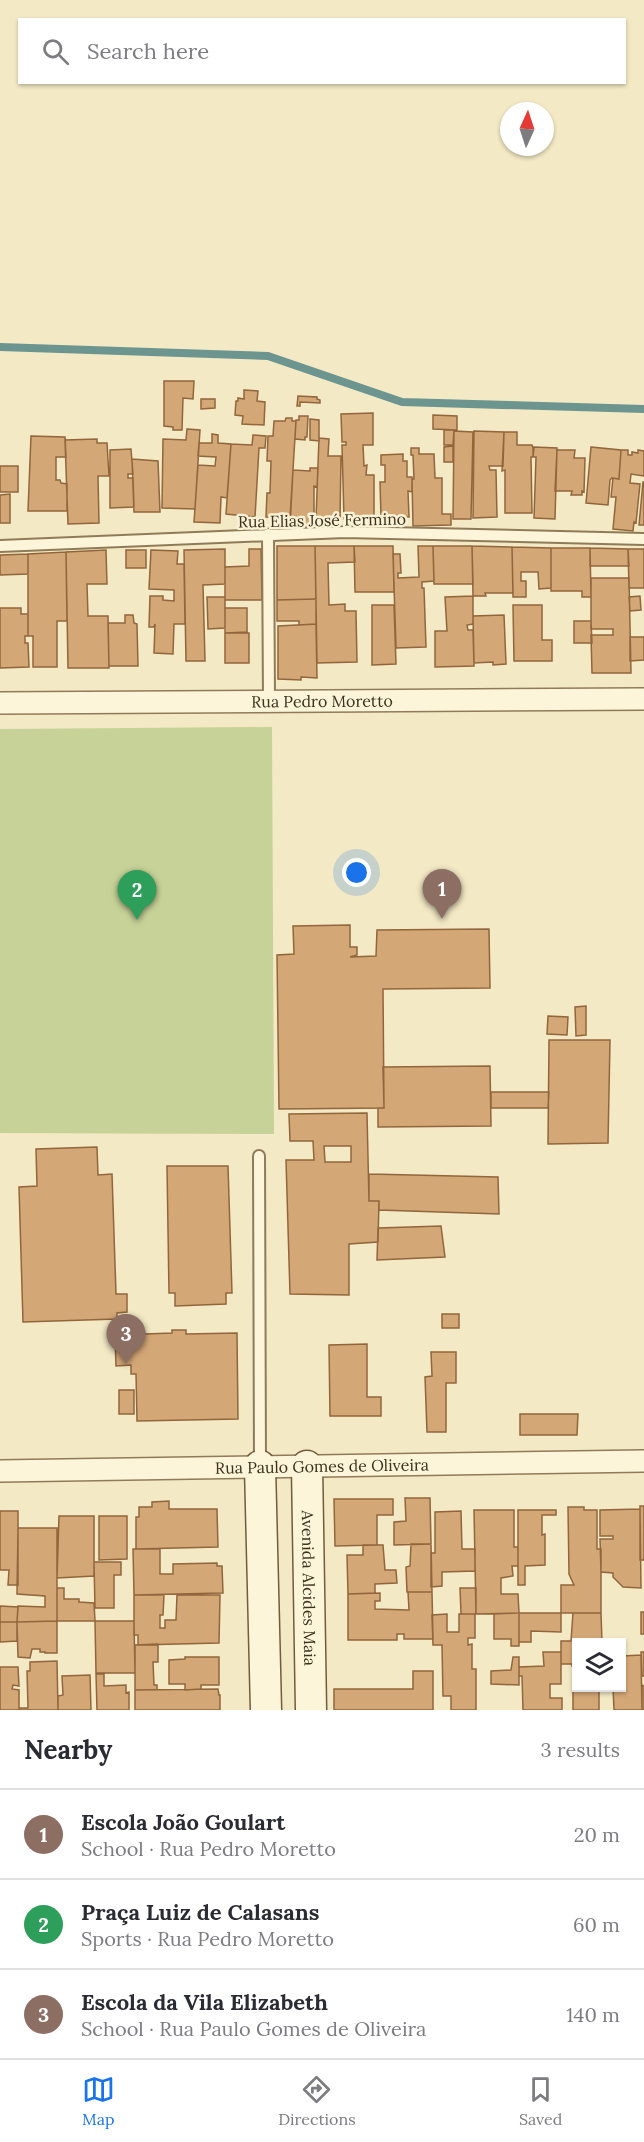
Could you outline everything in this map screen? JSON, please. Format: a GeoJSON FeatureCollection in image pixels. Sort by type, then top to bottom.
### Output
{"type":"FeatureCollection","features":[{"type":"Feature","properties":{"kind":"street","name":"Rua Pedro Moretto"},"geometry":{"type":"LineString","coordinates":[[0,703],[644,699]]}},
{"type":"Feature","properties":{"kind":"street","name":"Rua Paulo Gomes de Oliveira"},"geometry":{"type":"LineString","coordinates":[[0,1470],[644,1461]]}},
{"type":"Feature","properties":{"kind":"street"},"geometry":{"type":"LineString","coordinates":[[260,1466],[266,1710]]}},
{"type":"Feature","properties":{"kind":"street","name":"Avenida Alcides Maia"},"geometry":{"type":"LineString","coordinates":[[307,1466],[311,1710]]}},
{"type":"Feature","properties":{"kind":"lane","name":"Rua Elias José Fermino"},"geometry":{"type":"LineString","coordinates":[[0,546],[345,532],[644,539]]}},
{"type":"Feature","properties":{"kind":"lane"},"geometry":{"type":"LineString","coordinates":[[268,534],[269,701]]}},
{"type":"Feature","properties":{"kind":"lane"},"geometry":{"type":"LineString","coordinates":[[259,1156],[260,1466]]}},
{"type":"Feature","properties":{"kind":"green space"},"geometry":{"type":"Polygon","coordinates":[[[272,727],[274,1134],[0,1133],[0,729],[272,727]]]}},
{"type":"Feature","properties":{"kind":"building"},"geometry":{"type":"Polygon","coordinates":[[[164,381],[194,381],[193,399],[183,398],[182,430],[173,430],[173,427],[164,426],[164,381]]]}},
{"type":"Feature","properties":{"kind":"building"},"geometry":{"type":"Polygon","coordinates":[[[244,390],[258,391],[257,401],[265,402],[264,425],[242,424],[243,416],[235,415],[236,401],[238,398],[244,399],[244,390]]]}},
{"type":"Feature","properties":{"kind":"building"},"geometry":{"type":"Polygon","coordinates":[[[298,396],[317,397],[320,403],[300,402],[300,406],[297,406],[298,396]]]}},
{"type":"Feature","properties":{"kind":"building"},"geometry":{"type":"Polygon","coordinates":[[[201,399],[215,399],[215,408],[201,409],[201,399]]]}},
{"type":"Feature","properties":{"kind":"building"},"geometry":{"type":"Polygon","coordinates":[[[373,413],[373,445],[363,445],[364,466],[367,465],[366,475],[374,475],[374,519],[344,519],[342,445],[346,445],[346,442],[342,442],[341,414],[373,413]]]}},
{"type":"Feature","properties":{"kind":"building"},"geometry":{"type":"Polygon","coordinates":[[[433,415],[457,416],[457,430],[433,429],[433,415]]]}},
{"type":"Feature","properties":{"kind":"building"},"geometry":{"type":"Polygon","coordinates":[[[299,416],[308,416],[305,440],[295,439],[296,420],[299,420],[299,416]]]}},
{"type":"Feature","properties":{"kind":"building"},"geometry":{"type":"Polygon","coordinates":[[[286,418],[296,421],[290,518],[266,517],[267,493],[270,493],[271,461],[267,461],[268,436],[273,436],[274,421],[285,421],[286,418]]]}},
{"type":"Feature","properties":{"kind":"building"},"geometry":{"type":"Polygon","coordinates":[[[310,419],[319,420],[319,441],[310,440],[310,419]]]}},
{"type":"Feature","properties":{"kind":"building"},"geometry":{"type":"Polygon","coordinates":[[[187,429],[200,430],[195,509],[162,508],[163,439],[186,440],[187,429]]]}},
{"type":"Feature","properties":{"kind":"building"},"geometry":{"type":"Polygon","coordinates":[[[444,430],[454,430],[453,445],[444,445],[444,430]]]}},
{"type":"Feature","properties":{"kind":"building"},"geometry":{"type":"Polygon","coordinates":[[[454,431],[473,432],[471,519],[453,519],[454,431]]]}},
{"type":"Feature","properties":{"kind":"building"},"geometry":{"type":"Polygon","coordinates":[[[474,431],[504,432],[503,466],[489,466],[490,470],[496,470],[497,517],[473,518],[474,431]]]}},
{"type":"Feature","properties":{"kind":"building"},"geometry":{"type":"Polygon","coordinates":[[[504,432],[517,432],[517,445],[532,445],[532,513],[505,513],[505,470],[502,471],[504,432]]]}},
{"type":"Feature","properties":{"kind":"building"},"geometry":{"type":"Polygon","coordinates":[[[212,434],[218,435],[218,443],[231,444],[227,498],[221,497],[220,523],[194,522],[198,465],[215,466],[216,457],[198,456],[199,443],[212,443],[212,434]]]}},
{"type":"Feature","properties":{"kind":"building"},"geometry":{"type":"Polygon","coordinates":[[[253,435],[266,436],[265,448],[259,448],[255,517],[226,514],[231,444],[252,445],[253,435]]]}},
{"type":"Feature","properties":{"kind":"building"},"geometry":{"type":"Polygon","coordinates":[[[31,436],[65,437],[66,457],[56,457],[56,480],[67,484],[67,511],[28,511],[31,436]]]}},
{"type":"Feature","properties":{"kind":"building"},"geometry":{"type":"Polygon","coordinates":[[[319,438],[329,439],[328,456],[341,456],[340,519],[316,519],[319,438]]]}},
{"type":"Feature","properties":{"kind":"building"},"geometry":{"type":"Polygon","coordinates":[[[97,439],[97,443],[107,443],[109,476],[98,476],[99,523],[68,524],[65,440],[97,439]]]}},
{"type":"Feature","properties":{"kind":"building"},"geometry":{"type":"Polygon","coordinates":[[[453,446],[453,462],[444,462],[444,447],[453,446]]]}},
{"type":"Feature","properties":{"kind":"building"},"geometry":{"type":"Polygon","coordinates":[[[534,447],[557,448],[555,519],[534,518],[536,457],[533,457],[534,447]]]}},
{"type":"Feature","properties":{"kind":"building"},"geometry":{"type":"Polygon","coordinates":[[[591,447],[621,450],[619,479],[610,480],[608,505],[586,503],[591,447]]]}},
{"type":"Feature","properties":{"kind":"building"},"geometry":{"type":"Polygon","coordinates":[[[411,448],[419,448],[419,454],[434,454],[435,478],[442,478],[442,514],[451,514],[451,525],[413,526],[412,479],[414,479],[411,448]]]}},
{"type":"Feature","properties":{"kind":"building"},"geometry":{"type":"Polygon","coordinates":[[[131,449],[133,474],[128,474],[128,478],[133,478],[134,507],[110,508],[110,450],[131,449]]]}},
{"type":"Feature","properties":{"kind":"building"},"geometry":{"type":"Polygon","coordinates":[[[557,450],[575,450],[574,458],[585,458],[582,495],[571,495],[572,491],[555,491],[557,450]]]}},
{"type":"Feature","properties":{"kind":"building"},"geometry":{"type":"Polygon","coordinates":[[[621,450],[628,450],[628,455],[632,455],[632,452],[638,453],[638,450],[644,451],[644,476],[631,474],[630,483],[640,484],[633,531],[613,529],[616,497],[611,497],[613,478],[619,479],[621,450]]]}},
{"type":"Feature","properties":{"kind":"building"},"geometry":{"type":"Polygon","coordinates":[[[403,454],[403,461],[407,461],[407,477],[412,477],[412,492],[408,491],[409,517],[381,517],[380,482],[385,482],[385,465],[381,465],[381,455],[403,454]]]}},
{"type":"Feature","properties":{"kind":"building"},"geometry":{"type":"Polygon","coordinates":[[[132,459],[158,461],[160,512],[134,512],[132,459]]]}},
{"type":"Feature","properties":{"kind":"building"},"geometry":{"type":"Polygon","coordinates":[[[0,466],[18,466],[18,492],[0,492],[0,466]]]}},
{"type":"Feature","properties":{"kind":"building"},"geometry":{"type":"Polygon","coordinates":[[[310,468],[318,468],[317,487],[314,486],[314,518],[311,518],[311,527],[290,526],[293,470],[310,471],[310,468]]]}},
{"type":"Feature","properties":{"kind":"building"},"geometry":{"type":"Polygon","coordinates":[[[643,482],[644,525],[639,525],[643,482]]]}},
{"type":"Feature","properties":{"kind":"building"},"geometry":{"type":"Polygon","coordinates":[[[10,494],[10,523],[0,523],[0,495],[10,494]]]}},
{"type":"Feature","properties":{"kind":"building"},"geometry":{"type":"Polygon","coordinates":[[[277,546],[315,546],[316,599],[277,600],[277,546]]]}},
{"type":"Feature","properties":{"kind":"building"},"geometry":{"type":"Polygon","coordinates":[[[315,546],[354,546],[355,562],[328,563],[329,605],[345,604],[345,611],[356,611],[357,662],[317,663],[315,546]]]}},
{"type":"Feature","properties":{"kind":"building"},"geometry":{"type":"Polygon","coordinates":[[[354,546],[393,546],[394,592],[355,592],[354,546]]]}},
{"type":"Feature","properties":{"kind":"building"},"geometry":{"type":"Polygon","coordinates":[[[418,546],[433,546],[434,581],[422,582],[426,647],[396,648],[393,554],[400,554],[401,573],[398,573],[398,578],[419,577],[418,546]]]}},
{"type":"Feature","properties":{"kind":"building"},"geometry":{"type":"Polygon","coordinates":[[[433,546],[472,546],[473,584],[434,584],[433,546]]]}},
{"type":"Feature","properties":{"kind":"building"},"geometry":{"type":"Polygon","coordinates":[[[472,546],[512,547],[513,593],[485,593],[486,596],[473,596],[472,546]]]}},
{"type":"Feature","properties":{"kind":"building"},"geometry":{"type":"Polygon","coordinates":[[[512,547],[551,548],[551,588],[539,589],[538,572],[521,572],[521,581],[526,581],[526,597],[513,597],[512,547]]]}},
{"type":"Feature","properties":{"kind":"building"},"geometry":{"type":"Polygon","coordinates":[[[551,548],[590,548],[591,597],[582,597],[582,591],[551,591],[551,548]]]}},
{"type":"Feature","properties":{"kind":"building"},"geometry":{"type":"Polygon","coordinates":[[[590,548],[628,549],[629,566],[590,566],[590,548]]]}},
{"type":"Feature","properties":{"kind":"building"},"geometry":{"type":"Polygon","coordinates":[[[225,549],[225,584],[203,585],[205,661],[186,661],[184,550],[225,549]]]}},
{"type":"Feature","properties":{"kind":"building"},"geometry":{"type":"Polygon","coordinates":[[[249,549],[261,549],[262,600],[225,600],[225,567],[249,566],[249,549]]]}},
{"type":"Feature","properties":{"kind":"building"},"geometry":{"type":"Polygon","coordinates":[[[628,549],[644,549],[644,588],[629,588],[628,549]]]}},
{"type":"Feature","properties":{"kind":"building"},"geometry":{"type":"Polygon","coordinates":[[[106,550],[107,584],[87,584],[88,616],[108,616],[109,668],[68,668],[66,552],[106,550]]]}},
{"type":"Feature","properties":{"kind":"building"},"geometry":{"type":"Polygon","coordinates":[[[126,550],[146,550],[146,568],[126,568],[126,550]]]}},
{"type":"Feature","properties":{"kind":"building"},"geometry":{"type":"Polygon","coordinates":[[[151,550],[178,551],[177,564],[184,564],[185,624],[174,624],[173,654],[154,653],[155,624],[154,627],[149,627],[150,596],[163,596],[163,600],[174,601],[174,590],[149,589],[151,550]]]}},
{"type":"Feature","properties":{"kind":"building"},"geometry":{"type":"Polygon","coordinates":[[[66,552],[67,621],[57,621],[57,667],[33,667],[33,636],[28,636],[28,554],[66,552]]]}},
{"type":"Feature","properties":{"kind":"building"},"geometry":{"type":"Polygon","coordinates":[[[28,554],[28,574],[0,575],[0,555],[28,554]]]}},
{"type":"Feature","properties":{"kind":"building"},"geometry":{"type":"Polygon","coordinates":[[[591,578],[629,578],[631,673],[592,673],[591,635],[613,635],[613,629],[591,629],[591,578]]]}},
{"type":"Feature","properties":{"kind":"building"},"geometry":{"type":"Polygon","coordinates":[[[473,596],[473,624],[467,625],[468,630],[473,630],[474,666],[435,667],[435,631],[447,631],[445,597],[473,596]]]}},
{"type":"Feature","properties":{"kind":"building"},"geometry":{"type":"Polygon","coordinates":[[[640,596],[641,610],[630,611],[629,597],[640,596]]]}},
{"type":"Feature","properties":{"kind":"building"},"geometry":{"type":"Polygon","coordinates":[[[207,597],[225,597],[225,628],[208,629],[207,597]]]}},
{"type":"Feature","properties":{"kind":"building"},"geometry":{"type":"Polygon","coordinates":[[[316,599],[316,624],[299,625],[299,621],[277,621],[277,600],[316,599]]]}},
{"type":"Feature","properties":{"kind":"building"},"geometry":{"type":"Polygon","coordinates":[[[372,605],[394,605],[396,664],[372,665],[372,605]]]}},
{"type":"Feature","properties":{"kind":"building"},"geometry":{"type":"Polygon","coordinates":[[[513,605],[542,605],[542,640],[552,640],[552,661],[514,661],[513,605]]]}},
{"type":"Feature","properties":{"kind":"building"},"geometry":{"type":"Polygon","coordinates":[[[0,608],[21,608],[21,614],[28,614],[28,636],[25,636],[25,643],[28,643],[29,667],[0,668],[0,608]]]}},
{"type":"Feature","properties":{"kind":"building"},"geometry":{"type":"Polygon","coordinates":[[[225,608],[247,608],[247,632],[225,633],[225,608]]]}},
{"type":"Feature","properties":{"kind":"building"},"geometry":{"type":"Polygon","coordinates":[[[125,615],[133,615],[134,623],[137,624],[138,666],[109,666],[108,623],[125,623],[125,615]]]}},
{"type":"Feature","properties":{"kind":"building"},"geometry":{"type":"Polygon","coordinates":[[[504,615],[506,664],[474,663],[473,616],[504,615]]]}},
{"type":"Feature","properties":{"kind":"building"},"geometry":{"type":"Polygon","coordinates":[[[574,621],[591,621],[592,643],[574,643],[574,621]]]}},
{"type":"Feature","properties":{"kind":"building"},"geometry":{"type":"Polygon","coordinates":[[[316,624],[317,678],[278,679],[278,626],[316,624]]]}},
{"type":"Feature","properties":{"kind":"building"},"geometry":{"type":"Polygon","coordinates":[[[225,633],[249,633],[249,663],[225,663],[225,633]]]}},
{"type":"Feature","properties":{"kind":"building"},"geometry":{"type":"Polygon","coordinates":[[[630,637],[644,637],[644,660],[630,661],[630,637]]]}},
{"type":"Feature","properties":{"kind":"building"},"geometry":{"type":"Polygon","coordinates":[[[350,925],[350,947],[357,947],[357,955],[350,957],[376,956],[377,930],[489,929],[490,988],[383,989],[384,1108],[279,1109],[277,955],[294,954],[293,926],[350,925]]]}},
{"type":"Feature","properties":{"kind":"building"},"geometry":{"type":"Polygon","coordinates":[[[586,1006],[586,1035],[576,1036],[575,1007],[586,1006]]]}},
{"type":"Feature","properties":{"kind":"building"},"geometry":{"type":"Polygon","coordinates":[[[548,1016],[568,1017],[567,1035],[547,1034],[548,1016]]]}},
{"type":"Feature","properties":{"kind":"building"},"geometry":{"type":"Polygon","coordinates":[[[549,1040],[610,1040],[608,1143],[548,1144],[549,1040]]]}},
{"type":"Feature","properties":{"kind":"building"},"geometry":{"type":"Polygon","coordinates":[[[490,1066],[491,1126],[378,1127],[378,1108],[384,1108],[383,1067],[490,1066]]]}},
{"type":"Feature","properties":{"kind":"building"},"geometry":{"type":"Polygon","coordinates":[[[491,1092],[549,1092],[548,1108],[491,1108],[491,1092]]]}},
{"type":"Feature","properties":{"kind":"building"},"geometry":{"type":"Polygon","coordinates":[[[367,1113],[369,1201],[379,1201],[378,1242],[349,1244],[349,1295],[290,1294],[286,1160],[314,1160],[313,1141],[290,1141],[289,1114],[367,1113]],[[324,1146],[325,1162],[351,1162],[351,1146],[324,1146]]]}},
{"type":"Feature","properties":{"kind":"building"},"geometry":{"type":"Polygon","coordinates":[[[97,1147],[98,1175],[112,1174],[116,1294],[127,1294],[127,1312],[117,1313],[117,1319],[23,1322],[19,1187],[37,1186],[36,1149],[97,1147]]]}},
{"type":"Feature","properties":{"kind":"building"},"geometry":{"type":"Polygon","coordinates":[[[167,1166],[228,1166],[232,1293],[226,1293],[226,1304],[175,1306],[175,1293],[169,1293],[167,1166]]]}},
{"type":"Feature","properties":{"kind":"building"},"geometry":{"type":"Polygon","coordinates":[[[369,1174],[498,1177],[499,1214],[379,1210],[379,1201],[369,1201],[369,1174]]]}},
{"type":"Feature","properties":{"kind":"building"},"geometry":{"type":"Polygon","coordinates":[[[441,1226],[445,1257],[377,1260],[378,1228],[441,1226]]]}},
{"type":"Feature","properties":{"kind":"building"},"geometry":{"type":"Polygon","coordinates":[[[442,1314],[459,1314],[459,1328],[442,1328],[442,1314]]]}},
{"type":"Feature","properties":{"kind":"building"},"geometry":{"type":"Polygon","coordinates":[[[131,1330],[144,1331],[145,1334],[172,1333],[172,1330],[186,1330],[186,1334],[237,1333],[238,1419],[137,1421],[136,1374],[131,1374],[131,1365],[116,1366],[115,1334],[131,1334],[131,1330]]]}},
{"type":"Feature","properties":{"kind":"building"},"geometry":{"type":"Polygon","coordinates":[[[367,1344],[367,1397],[381,1397],[381,1416],[330,1416],[329,1345],[367,1344]]]}},
{"type":"Feature","properties":{"kind":"building"},"geometry":{"type":"Polygon","coordinates":[[[431,1352],[456,1352],[456,1383],[446,1383],[446,1432],[427,1432],[425,1377],[432,1376],[431,1352]]]}},
{"type":"Feature","properties":{"kind":"building"},"geometry":{"type":"Polygon","coordinates":[[[119,1390],[134,1390],[134,1414],[119,1414],[119,1390]]]}},
{"type":"Feature","properties":{"kind":"building"},"geometry":{"type":"Polygon","coordinates":[[[520,1414],[578,1414],[577,1435],[520,1435],[520,1414]]]}},
{"type":"Feature","properties":{"kind":"building"},"geometry":{"type":"Polygon","coordinates":[[[405,1498],[430,1498],[431,1544],[394,1545],[394,1522],[406,1521],[405,1498]]]}},
{"type":"Feature","properties":{"kind":"building"},"geometry":{"type":"Polygon","coordinates":[[[334,1499],[393,1499],[393,1515],[377,1515],[377,1545],[335,1546],[334,1499]]]}},
{"type":"Feature","properties":{"kind":"building"},"geometry":{"type":"Polygon","coordinates":[[[169,1501],[169,1509],[217,1509],[218,1547],[136,1549],[136,1517],[139,1517],[139,1507],[152,1507],[152,1502],[169,1501]]]}},
{"type":"Feature","properties":{"kind":"building"},"geometry":{"type":"Polygon","coordinates":[[[640,1506],[644,1506],[644,1560],[640,1560],[640,1506]]]}},
{"type":"Feature","properties":{"kind":"building"},"geometry":{"type":"Polygon","coordinates":[[[568,1507],[597,1510],[597,1549],[601,1549],[601,1613],[561,1613],[561,1585],[574,1585],[569,1574],[568,1507]]]}},
{"type":"Feature","properties":{"kind":"building"},"geometry":{"type":"Polygon","coordinates":[[[640,1509],[641,1588],[623,1587],[613,1577],[613,1573],[601,1572],[600,1539],[613,1539],[613,1536],[600,1536],[600,1510],[640,1509]]]}},
{"type":"Feature","properties":{"kind":"building"},"geometry":{"type":"Polygon","coordinates":[[[474,1510],[514,1510],[514,1547],[518,1547],[518,1566],[512,1566],[513,1576],[501,1578],[501,1594],[518,1594],[519,1613],[476,1614],[474,1510]]]}},
{"type":"Feature","properties":{"kind":"building"},"geometry":{"type":"Polygon","coordinates":[[[518,1510],[556,1510],[556,1515],[542,1515],[542,1535],[545,1534],[545,1565],[525,1566],[525,1585],[518,1585],[518,1510]]]}},
{"type":"Feature","properties":{"kind":"building"},"geometry":{"type":"Polygon","coordinates":[[[0,1511],[18,1511],[18,1585],[8,1585],[9,1570],[0,1570],[0,1511]]]}},
{"type":"Feature","properties":{"kind":"building"},"geometry":{"type":"Polygon","coordinates":[[[461,1511],[462,1549],[475,1549],[475,1571],[442,1572],[442,1586],[431,1587],[431,1553],[435,1553],[435,1512],[461,1511]]]}},
{"type":"Feature","properties":{"kind":"building"},"geometry":{"type":"Polygon","coordinates":[[[59,1516],[94,1516],[94,1576],[57,1578],[59,1516]]]}},
{"type":"Feature","properties":{"kind":"building"},"geometry":{"type":"Polygon","coordinates":[[[99,1516],[127,1516],[127,1559],[99,1560],[99,1516]]]}},
{"type":"Feature","properties":{"kind":"building"},"geometry":{"type":"Polygon","coordinates":[[[18,1528],[57,1528],[57,1621],[17,1622],[18,1606],[45,1607],[45,1596],[17,1594],[18,1528]]]}},
{"type":"Feature","properties":{"kind":"building"},"geometry":{"type":"Polygon","coordinates":[[[411,1544],[431,1544],[432,1592],[407,1592],[406,1567],[410,1566],[411,1544]]]}},
{"type":"Feature","properties":{"kind":"building"},"geometry":{"type":"Polygon","coordinates":[[[363,1545],[383,1545],[385,1570],[396,1570],[397,1583],[375,1584],[375,1593],[348,1594],[347,1555],[363,1555],[363,1545]]]}},
{"type":"Feature","properties":{"kind":"building"},"geometry":{"type":"Polygon","coordinates":[[[133,1549],[160,1549],[160,1574],[173,1574],[173,1564],[217,1563],[217,1566],[222,1566],[223,1593],[134,1595],[133,1549]]]}},
{"type":"Feature","properties":{"kind":"building"},"geometry":{"type":"Polygon","coordinates":[[[94,1562],[121,1562],[121,1575],[114,1575],[114,1608],[95,1608],[94,1562]]]}},
{"type":"Feature","properties":{"kind":"building"},"geometry":{"type":"Polygon","coordinates":[[[57,1588],[64,1588],[64,1599],[79,1599],[79,1602],[94,1603],[95,1621],[57,1621],[57,1588]]]}},
{"type":"Feature","properties":{"kind":"building"},"geometry":{"type":"Polygon","coordinates":[[[460,1588],[476,1588],[476,1614],[461,1614],[460,1588]]]}},
{"type":"Feature","properties":{"kind":"building"},"geometry":{"type":"Polygon","coordinates":[[[408,1592],[432,1592],[433,1639],[404,1639],[404,1634],[397,1634],[397,1640],[348,1640],[348,1594],[380,1593],[380,1601],[375,1601],[375,1609],[409,1610],[408,1592]]]}},
{"type":"Feature","properties":{"kind":"building"},"geometry":{"type":"Polygon","coordinates":[[[134,1595],[164,1595],[160,1628],[165,1628],[165,1620],[176,1620],[177,1595],[220,1595],[219,1643],[138,1645],[138,1635],[134,1635],[134,1595]]]}},
{"type":"Feature","properties":{"kind":"building"},"geometry":{"type":"Polygon","coordinates":[[[0,1606],[18,1607],[17,1622],[0,1622],[0,1606]]]}},
{"type":"Feature","properties":{"kind":"building"},"geometry":{"type":"Polygon","coordinates":[[[641,1612],[644,1612],[644,1634],[641,1634],[641,1612]]]}},
{"type":"Feature","properties":{"kind":"building"},"geometry":{"type":"Polygon","coordinates":[[[519,1613],[519,1646],[511,1646],[511,1639],[494,1639],[494,1614],[519,1613]]]}},
{"type":"Feature","properties":{"kind":"building"},"geometry":{"type":"Polygon","coordinates":[[[519,1613],[561,1613],[561,1632],[531,1631],[531,1642],[519,1642],[519,1613]]]}},
{"type":"Feature","properties":{"kind":"building"},"geometry":{"type":"Polygon","coordinates":[[[573,1613],[601,1613],[602,1638],[572,1638],[572,1664],[561,1664],[561,1641],[571,1641],[573,1613]]]}},
{"type":"Feature","properties":{"kind":"building"},"geometry":{"type":"Polygon","coordinates":[[[447,1614],[447,1632],[459,1632],[459,1614],[475,1614],[475,1638],[468,1638],[468,1645],[472,1644],[472,1669],[476,1669],[476,1710],[451,1710],[451,1696],[443,1696],[442,1645],[433,1645],[432,1615],[447,1614]]]}},
{"type":"Feature","properties":{"kind":"building"},"geometry":{"type":"Polygon","coordinates":[[[57,1621],[57,1653],[45,1653],[40,1652],[40,1649],[32,1649],[30,1658],[18,1657],[17,1622],[57,1621]]]}},
{"type":"Feature","properties":{"kind":"building"},"geometry":{"type":"Polygon","coordinates":[[[95,1621],[134,1621],[135,1673],[96,1673],[95,1621]]]}},
{"type":"Feature","properties":{"kind":"building"},"geometry":{"type":"Polygon","coordinates":[[[0,1622],[17,1622],[17,1641],[0,1642],[0,1622]]]}},
{"type":"Feature","properties":{"kind":"building"},"geometry":{"type":"Polygon","coordinates":[[[158,1644],[158,1662],[153,1662],[154,1685],[157,1685],[157,1690],[135,1690],[135,1645],[158,1644]]]}},
{"type":"Feature","properties":{"kind":"building"},"geometry":{"type":"Polygon","coordinates":[[[543,1652],[561,1652],[561,1684],[550,1684],[550,1698],[562,1698],[562,1710],[523,1710],[522,1676],[519,1676],[519,1667],[544,1666],[543,1652]]]}},
{"type":"Feature","properties":{"kind":"building"},"geometry":{"type":"Polygon","coordinates":[[[641,1652],[644,1652],[644,1676],[642,1676],[641,1652]]]}},
{"type":"Feature","properties":{"kind":"building"},"geometry":{"type":"Polygon","coordinates":[[[641,1655],[642,1710],[614,1710],[613,1692],[626,1692],[626,1656],[641,1655]]]}},
{"type":"Feature","properties":{"kind":"building"},"geometry":{"type":"Polygon","coordinates":[[[185,1657],[219,1657],[219,1685],[201,1685],[201,1689],[185,1690],[185,1684],[169,1684],[169,1660],[185,1659],[185,1657]]]}},
{"type":"Feature","properties":{"kind":"building"},"geometry":{"type":"Polygon","coordinates":[[[513,1657],[519,1657],[519,1685],[491,1684],[491,1671],[511,1670],[513,1657]]]}},
{"type":"Feature","properties":{"kind":"building"},"geometry":{"type":"Polygon","coordinates":[[[57,1661],[58,1710],[19,1710],[19,1708],[28,1708],[27,1671],[30,1671],[30,1662],[57,1661]]]}},
{"type":"Feature","properties":{"kind":"building"},"geometry":{"type":"Polygon","coordinates":[[[0,1667],[18,1667],[19,1686],[13,1685],[12,1689],[19,1690],[19,1710],[0,1710],[0,1667]]]}},
{"type":"Feature","properties":{"kind":"building"},"geometry":{"type":"Polygon","coordinates":[[[413,1671],[433,1671],[433,1710],[334,1710],[334,1689],[413,1689],[413,1671]]]}},
{"type":"Feature","properties":{"kind":"building"},"geometry":{"type":"Polygon","coordinates":[[[96,1674],[104,1674],[104,1686],[126,1685],[126,1693],[129,1692],[129,1710],[97,1710],[96,1674]]]}},
{"type":"Feature","properties":{"kind":"building"},"geometry":{"type":"Polygon","coordinates":[[[90,1675],[91,1710],[58,1710],[58,1696],[63,1695],[62,1676],[90,1675]]]}},
{"type":"Feature","properties":{"kind":"building"},"geometry":{"type":"Polygon","coordinates":[[[642,1685],[644,1686],[644,1710],[642,1710],[642,1685]]]}},
{"type":"Feature","properties":{"kind":"building"},"geometry":{"type":"Polygon","coordinates":[[[218,1689],[220,1710],[135,1710],[135,1690],[218,1689]]]}},
{"type":"Feature","properties":{"kind":"building"},"geometry":{"type":"Polygon","coordinates":[[[573,1692],[599,1692],[599,1710],[573,1710],[573,1692]]]}},
{"type":"Feature","properties":{"kind":"waterway"},"geometry":{"type":"LineString","coordinates":[[0,347],[268,356],[402,402],[644,409]]}},
{"type":"Feature","properties":{"kind":"place","name":"Escola João Goulart"},"geometry":{"type":"Point","coordinates":[442,919]}},
{"type":"Feature","properties":{"kind":"place","name":"Praça Luiz de Calasans"},"geometry":{"type":"Point","coordinates":[137,920]}},
{"type":"Feature","properties":{"kind":"place","name":"Escola da Vila Elizabeth"},"geometry":{"type":"Point","coordinates":[126,1364]}}]}
